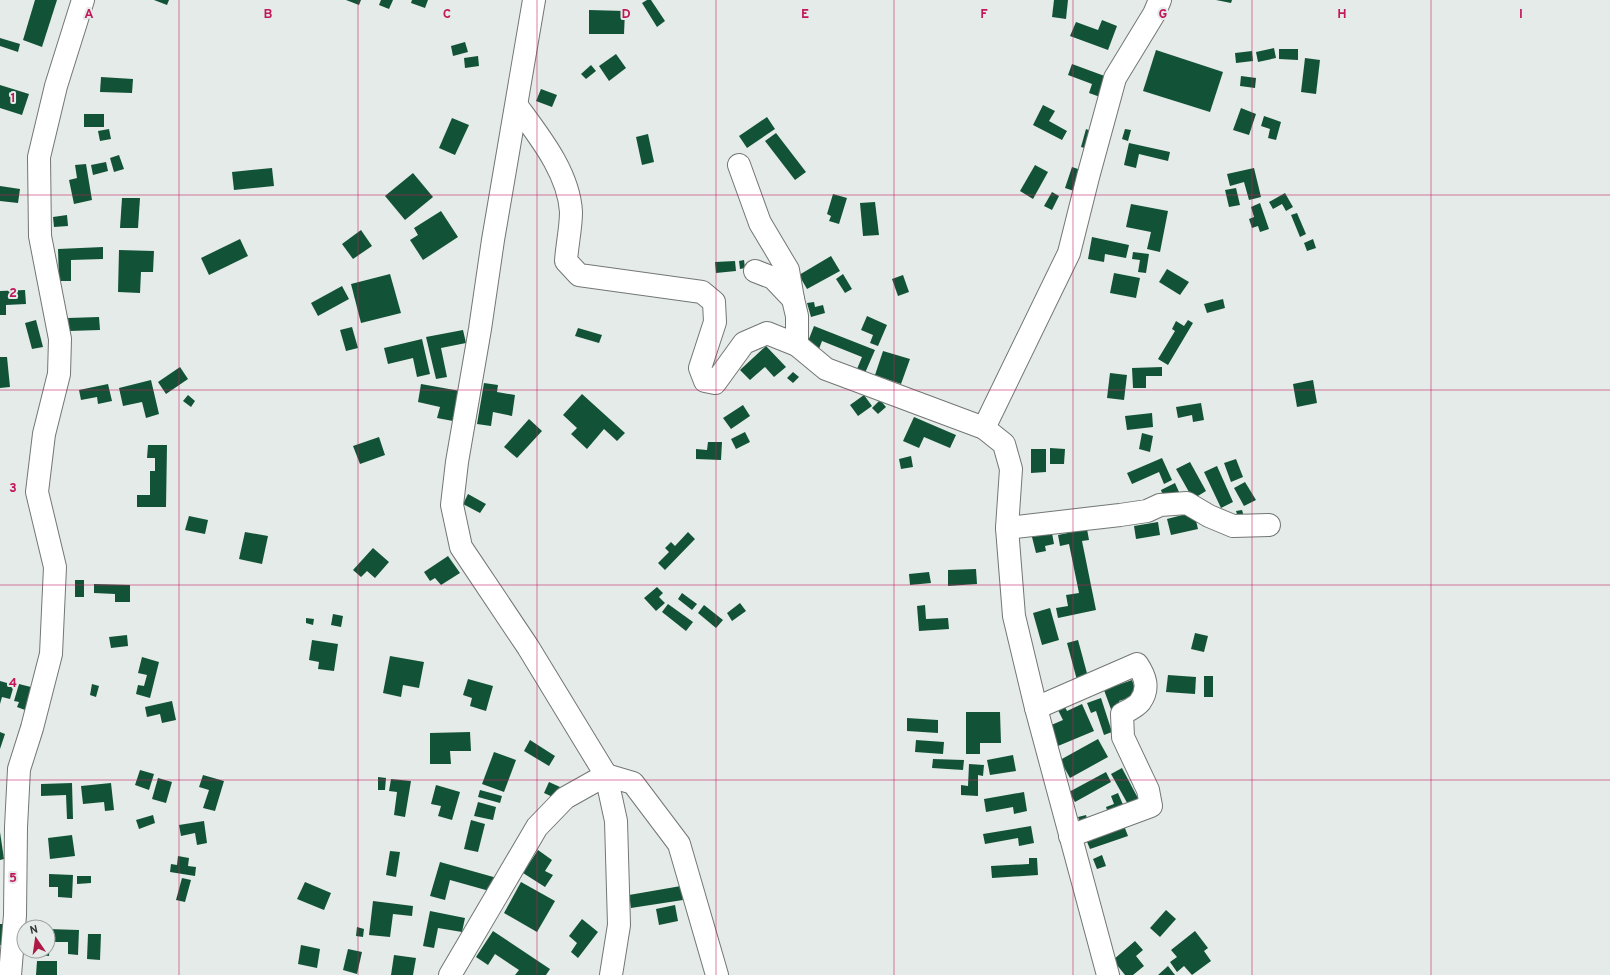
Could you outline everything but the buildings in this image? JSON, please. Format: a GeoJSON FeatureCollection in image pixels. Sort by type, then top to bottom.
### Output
{"type":"FeatureCollection","features":[{"type":"Feature","properties":{"kind":"street"},"geometry":{"type":"LineString","coordinates":[[10,975],[15,915],[16,827],[19,769],[32,728],[51,654],[55,567],[37,492],[44,434],[59,374],[60,339],[40,236],[39,157],[56,86],[83,0]]}},
{"type":"Feature","properties":{"kind":"street"},"geometry":{"type":"LineString","coordinates":[[534,0],[517,106],[492,240],[480,329],[457,462],[452,505],[461,547],[528,647],[606,775],[616,821],[619,926],[611,975]]}},
{"type":"Feature","properties":{"kind":"street"},"geometry":{"type":"LineString","coordinates":[[984,428],[1069,253],[1115,78],[1154,14],[1160,0]]}},
{"type":"Feature","properties":{"kind":"street"},"geometry":{"type":"LineString","coordinates":[[517,106],[541,139],[565,182],[571,212],[566,261],[579,275],[702,292],[714,302],[715,322],[700,368],[705,381],[715,383],[744,343],[767,333],[797,345],[826,369],[984,428],[1004,444],[1011,469],[1007,528],[1014,616],[1036,708],[1108,975]]}},
{"type":"Feature","properties":{"kind":"street"},"geometry":{"type":"LineString","coordinates":[[739,165],[760,223],[788,270],[797,316],[797,345]]}},
{"type":"Feature","properties":{"kind":"street"},"geometry":{"type":"LineString","coordinates":[[754,272],[773,278],[793,298]]}},
{"type":"Feature","properties":{"kind":"street"},"geometry":{"type":"LineString","coordinates":[[1007,528],[1147,511],[1160,504],[1187,503],[1209,516],[1233,526],[1269,525]]}},
{"type":"Feature","properties":{"kind":"street"},"geometry":{"type":"LineString","coordinates":[[1036,708],[1137,664],[1144,675],[1146,690],[1140,703],[1122,714],[1124,737],[1148,790],[1152,806],[1070,836]]}},
{"type":"Feature","properties":{"kind":"street"},"geometry":{"type":"LineString","coordinates":[[450,975],[537,827],[565,798],[606,775],[633,783],[679,844],[717,975]]}}]}
